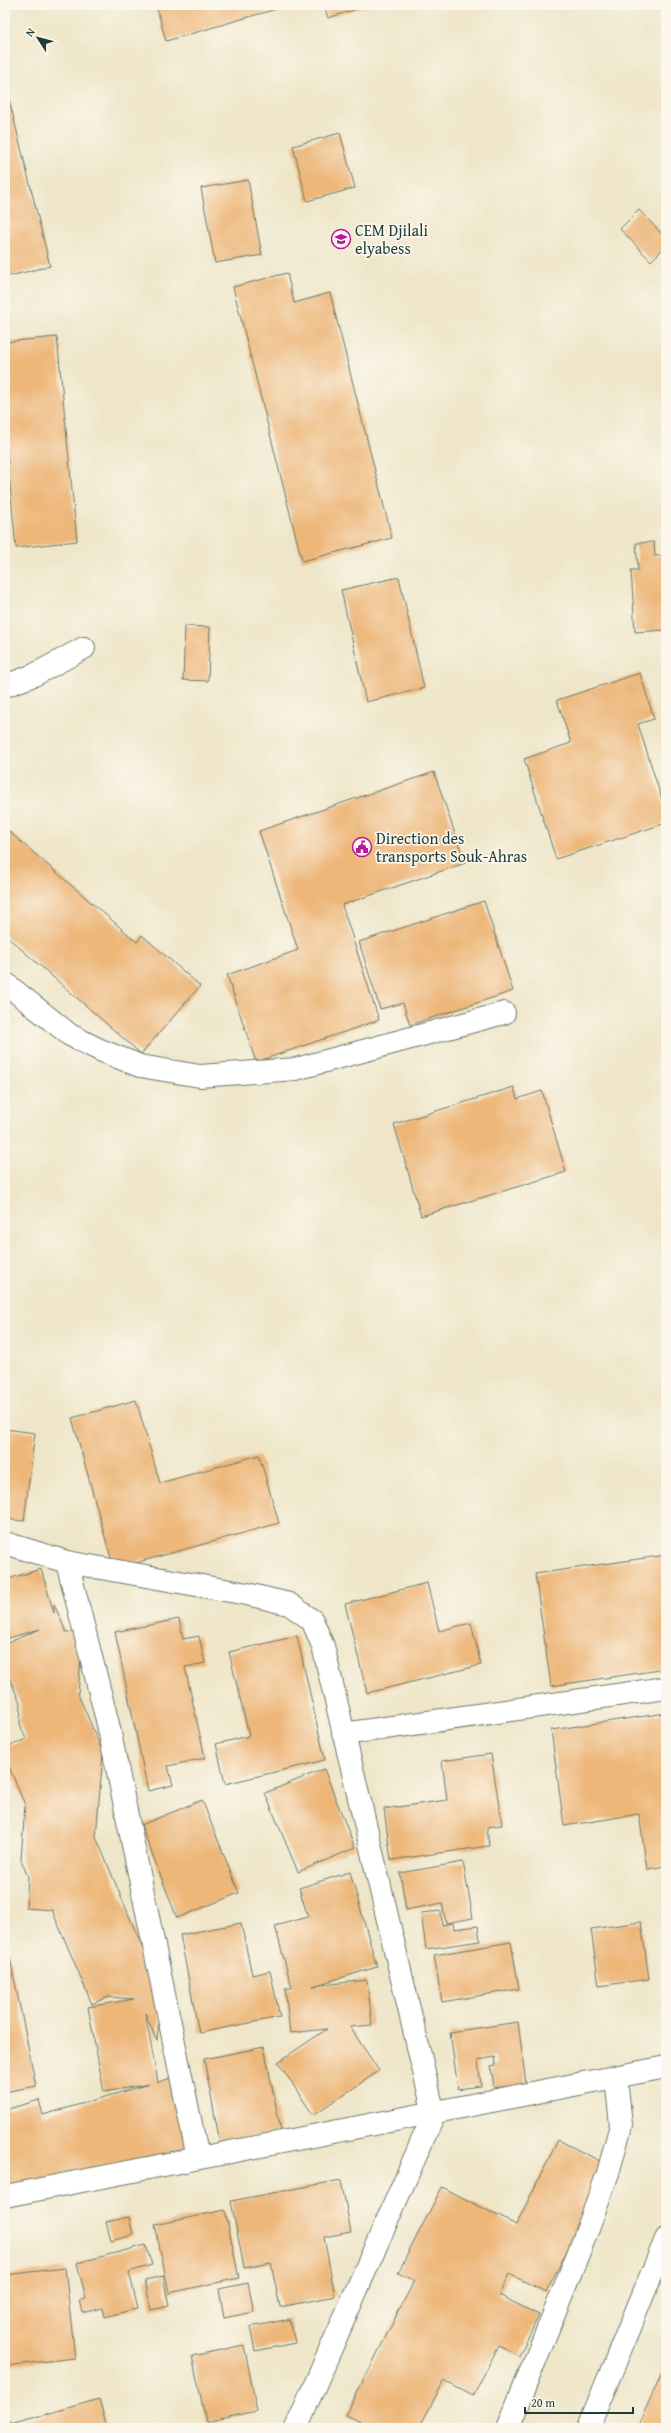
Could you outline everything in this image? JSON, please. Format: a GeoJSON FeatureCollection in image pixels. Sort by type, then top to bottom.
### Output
{"type":"FeatureCollection","features":[{"type":"Feature","properties":{"kind":"street"},"geometry":{"type":"LineString","coordinates":[[5,686],[34,675],[84,648]]}},
{"type":"Feature","properties":{"kind":"street"},"geometry":{"type":"LineString","coordinates":[[5,983],[70,1035],[100,1050],[140,1066],[200,1076],[296,1069],[504,1013]]}},
{"type":"Feature","properties":{"kind":"street"},"geometry":{"type":"LineString","coordinates":[[5,1543],[67,1562],[247,1594],[289,1604],[312,1620],[323,1646],[434,2114],[296,2428]]}},
{"type":"Feature","properties":{"kind":"street"},"geometry":{"type":"LineString","coordinates":[[67,1562],[108,1724],[198,2158]]}},
{"type":"Feature","properties":{"kind":"street"},"geometry":{"type":"LineString","coordinates":[[343,1734],[666,1688]]}},
{"type":"Feature","properties":{"kind":"street"},"geometry":{"type":"LineString","coordinates":[[5,2196],[434,2114],[666,2067]]}},
{"type":"Feature","properties":{"kind":"street"},"geometry":{"type":"LineString","coordinates":[[508,2428],[584,2239],[608,2173],[621,2125],[616,2077]]}},
{"type":"Feature","properties":{"kind":"street"},"geometry":{"type":"LineString","coordinates":[[588,2428],[666,2239]]}},
{"type":"Feature","properties":{"kind":"building"},"geometry":{"type":"Polygon","coordinates":[[[156,5],[290,5],[166,41],[156,5]]]}},
{"type":"Feature","properties":{"kind":"building"},"geometry":{"type":"Polygon","coordinates":[[[324,5],[367,5],[367,6],[328,18],[324,5]]]}},
{"type":"Feature","properties":{"kind":"building"},"geometry":{"type":"Polygon","coordinates":[[[5,83],[50,266],[5,277],[5,83]]]}},
{"type":"Feature","properties":{"kind":"building"},"geometry":{"type":"Polygon","coordinates":[[[340,133],[355,188],[307,201],[293,146],[340,133]]]}},
{"type":"Feature","properties":{"kind":"building"},"geometry":{"type":"Polygon","coordinates":[[[248,180],[262,255],[215,263],[201,188],[248,180]]]}},
{"type":"Feature","properties":{"kind":"building"},"geometry":{"type":"Polygon","coordinates":[[[639,210],[666,238],[666,246],[651,261],[620,229],[639,210]]]}},
{"type":"Feature","properties":{"kind":"building"},"geometry":{"type":"Polygon","coordinates":[[[287,273],[294,303],[330,293],[392,538],[302,561],[233,287],[287,273]]]}},
{"type":"Feature","properties":{"kind":"building"},"geometry":{"type":"Polygon","coordinates":[[[57,337],[77,541],[16,548],[5,433],[5,342],[57,337]]]}},
{"type":"Feature","properties":{"kind":"building"},"geometry":{"type":"Polygon","coordinates":[[[654,542],[655,556],[666,555],[666,630],[635,632],[631,570],[638,570],[636,543],[654,542]]]}},
{"type":"Feature","properties":{"kind":"building"},"geometry":{"type":"Polygon","coordinates":[[[399,577],[424,688],[366,702],[341,590],[399,577]]]}},
{"type":"Feature","properties":{"kind":"building"},"geometry":{"type":"Polygon","coordinates":[[[185,626],[210,627],[208,681],[183,680],[185,626]]]}},
{"type":"Feature","properties":{"kind":"building"},"geometry":{"type":"Polygon","coordinates":[[[640,673],[654,719],[638,724],[666,812],[666,823],[556,859],[524,759],[571,743],[557,700],[640,673]]]}},
{"type":"Feature","properties":{"kind":"building","name":"Direction des transports Souk-Ahras"},"geometry":{"type":"Polygon","coordinates":[[[434,772],[465,863],[342,905],[379,1020],[256,1062],[227,975],[298,950],[259,831],[434,772]]]}},
{"type":"Feature","properties":{"kind":"building"},"geometry":{"type":"Polygon","coordinates":[[[5,828],[137,942],[142,935],[200,986],[141,1054],[5,935],[5,828]]]}},
{"type":"Feature","properties":{"kind":"building"},"geometry":{"type":"Polygon","coordinates":[[[484,901],[513,991],[410,1025],[403,1003],[380,1009],[359,942],[484,901]]]}},
{"type":"Feature","properties":{"kind":"building"},"geometry":{"type":"Polygon","coordinates":[[[514,1087],[517,1099],[542,1091],[566,1172],[421,1216],[394,1124],[514,1087]]]}},
{"type":"Feature","properties":{"kind":"building"},"geometry":{"type":"Polygon","coordinates":[[[136,1400],[160,1483],[259,1455],[279,1523],[114,1569],[72,1418],[136,1400]]]}},
{"type":"Feature","properties":{"kind":"building"},"geometry":{"type":"Polygon","coordinates":[[[5,1429],[35,1433],[24,1521],[5,1519],[5,1429]]]}},
{"type":"Feature","properties":{"kind":"building"},"geometry":{"type":"Polygon","coordinates":[[[666,1555],[666,1669],[551,1686],[535,1574],[666,1555]]]}},
{"type":"Feature","properties":{"kind":"building"},"geometry":{"type":"Polygon","coordinates":[[[41,1569],[54,1613],[54,1604],[66,1632],[83,1633],[78,1694],[103,1753],[96,1837],[161,1992],[157,2041],[145,2013],[158,2082],[175,2077],[196,2157],[5,2208],[5,2110],[39,2100],[43,2115],[149,2084],[104,2092],[88,2007],[134,1999],[109,1997],[92,2004],[52,1910],[26,1908],[28,1877],[21,1860],[25,1805],[5,1757],[5,1748],[26,1739],[20,1724],[21,1705],[5,1667],[5,1644],[40,1629],[5,1639],[5,1580],[41,1569]]]}},
{"type":"Feature","properties":{"kind":"building"},"geometry":{"type":"Polygon","coordinates":[[[427,1583],[439,1631],[471,1623],[481,1665],[367,1693],[345,1604],[427,1583]]]}},
{"type":"Feature","properties":{"kind":"building"},"geometry":{"type":"Polygon","coordinates":[[[179,1619],[183,1639],[199,1636],[205,1663],[185,1667],[205,1758],[168,1766],[173,1785],[148,1791],[115,1632],[179,1619]]]}},
{"type":"Feature","properties":{"kind":"building"},"geometry":{"type":"Polygon","coordinates":[[[297,1636],[325,1760],[225,1784],[216,1744],[249,1736],[229,1652],[297,1636]]]}},
{"type":"Feature","properties":{"kind":"building"},"geometry":{"type":"Polygon","coordinates":[[[666,1713],[666,1866],[647,1869],[639,1814],[564,1826],[551,1730],[666,1713]]]}},
{"type":"Feature","properties":{"kind":"building"},"geometry":{"type":"Polygon","coordinates":[[[491,1754],[502,1825],[487,1827],[489,1846],[391,1860],[384,1809],[447,1800],[442,1761],[491,1754]]]}},
{"type":"Feature","properties":{"kind":"building"},"geometry":{"type":"Polygon","coordinates":[[[324,1769],[355,1848],[298,1872],[265,1793],[324,1769]]]}},
{"type":"Feature","properties":{"kind":"building"},"geometry":{"type":"Polygon","coordinates":[[[202,1800],[239,1893],[177,1918],[141,1825],[202,1800]]]}},
{"type":"Feature","properties":{"kind":"building"},"geometry":{"type":"Polygon","coordinates":[[[463,1862],[473,1918],[446,1923],[442,1903],[406,1910],[400,1873],[463,1862]]]}},
{"type":"Feature","properties":{"kind":"building"},"geometry":{"type":"Polygon","coordinates":[[[350,1872],[377,1967],[313,1986],[367,1980],[372,2025],[350,2027],[379,2071],[313,2115],[278,2062],[327,2029],[290,2033],[285,1988],[292,1988],[275,1926],[308,1917],[299,1888],[350,1872]]]}},
{"type":"Feature","properties":{"kind":"building"},"geometry":{"type":"Polygon","coordinates":[[[441,1911],[442,1925],[453,1923],[454,1929],[478,1926],[480,1941],[426,1949],[421,1913],[441,1911]]]}},
{"type":"Feature","properties":{"kind":"building"},"geometry":{"type":"Polygon","coordinates":[[[641,1922],[649,1979],[599,1986],[591,1929],[641,1922]]]}},
{"type":"Feature","properties":{"kind":"building"},"geometry":{"type":"Polygon","coordinates":[[[241,1923],[252,1975],[270,1971],[280,2017],[199,2033],[180,1935],[241,1923]]]}},
{"type":"Feature","properties":{"kind":"building"},"geometry":{"type":"Polygon","coordinates":[[[6,1938],[36,2086],[5,2092],[5,1939],[6,1938]]]}},
{"type":"Feature","properties":{"kind":"building"},"geometry":{"type":"Polygon","coordinates":[[[511,1942],[519,1989],[442,2002],[434,1955],[511,1942]]]}},
{"type":"Feature","properties":{"kind":"building"},"geometry":{"type":"Polygon","coordinates":[[[518,2022],[526,2084],[494,2088],[491,2066],[496,2065],[495,2057],[478,2060],[481,2086],[458,2089],[450,2032],[518,2022]]]}},
{"type":"Feature","properties":{"kind":"building"},"geometry":{"type":"Polygon","coordinates":[[[264,2047],[281,2131],[220,2143],[204,2059],[264,2047]]]}},
{"type":"Feature","properties":{"kind":"building"},"geometry":{"type":"Polygon","coordinates":[[[558,2140],[610,2166],[546,2292],[509,2274],[499,2295],[539,2315],[519,2356],[499,2345],[473,2396],[444,2381],[419,2428],[373,2428],[346,2415],[414,2281],[398,2273],[442,2187],[516,2225],[558,2140]]]}},
{"type":"Feature","properties":{"kind":"building"},"geometry":{"type":"Polygon","coordinates":[[[341,2180],[351,2232],[324,2237],[335,2296],[280,2307],[271,2263],[244,2268],[231,2201],[341,2180]]]}},
{"type":"Feature","properties":{"kind":"building"},"geometry":{"type":"Polygon","coordinates":[[[225,2210],[239,2278],[169,2293],[155,2225],[225,2210]]]}},
{"type":"Feature","properties":{"kind":"building"},"geometry":{"type":"Polygon","coordinates":[[[129,2217],[133,2235],[111,2241],[106,2222],[129,2217]]]}},
{"type":"Feature","properties":{"kind":"building"},"geometry":{"type":"Polygon","coordinates":[[[146,2245],[152,2265],[129,2272],[138,2308],[105,2317],[103,2308],[83,2313],[80,2300],[86,2298],[77,2263],[146,2245]]]}},
{"type":"Feature","properties":{"kind":"building"},"geometry":{"type":"Polygon","coordinates":[[[65,2268],[75,2358],[5,2366],[5,2275],[65,2268]]]}},
{"type":"Feature","properties":{"kind":"building"},"geometry":{"type":"Polygon","coordinates":[[[163,2276],[169,2306],[151,2310],[145,2280],[163,2276]]]}},
{"type":"Feature","properties":{"kind":"building"},"geometry":{"type":"Polygon","coordinates":[[[248,2283],[254,2312],[224,2318],[219,2289],[248,2283]]]}},
{"type":"Feature","properties":{"kind":"building"},"geometry":{"type":"Polygon","coordinates":[[[290,2319],[295,2343],[255,2351],[250,2327],[290,2319]]]}},
{"type":"Feature","properties":{"kind":"building"},"geometry":{"type":"Polygon","coordinates":[[[244,2345],[257,2411],[206,2422],[192,2356],[244,2345]]]}},
{"type":"Feature","properties":{"kind":"building"},"geometry":{"type":"Polygon","coordinates":[[[666,2364],[666,2428],[637,2428],[666,2364]]]}},
{"type":"Feature","properties":{"kind":"building"},"geometry":{"type":"Polygon","coordinates":[[[99,2399],[107,2428],[5,2428],[5,2422],[10,2421],[11,2424],[99,2399]]]}},
{"type":"Feature","properties":{"kind":"place","name":"CEM Djilali elyabess"},"geometry":{"type":"Point","coordinates":[341,239]}},
{"type":"Feature","properties":{"kind":"place","name":"Direction des transports Souk-Ahras"},"geometry":{"type":"Point","coordinates":[362,847]}}]}
